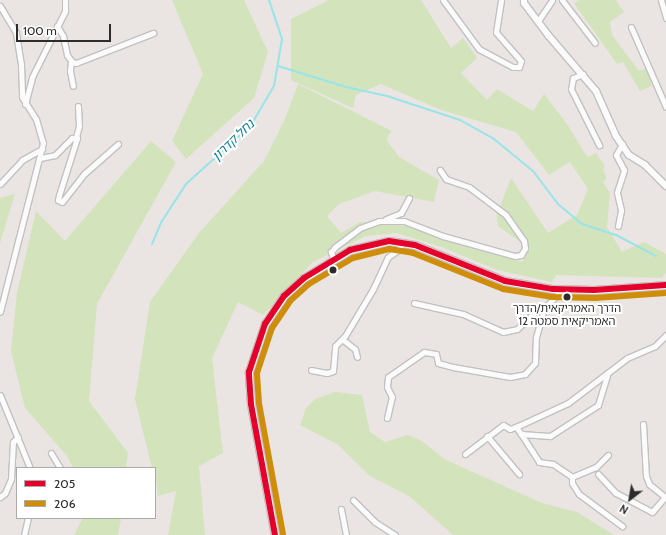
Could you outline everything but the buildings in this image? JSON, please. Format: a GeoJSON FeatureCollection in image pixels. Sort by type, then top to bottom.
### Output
{"type":"FeatureCollection","features":[{"type":"Feature","properties":{"kind":"main road"},"geometry":{"type":"LineString","coordinates":[[275,535],[251,404],[249,372],[265,324],[284,296],[304,278],[350,250],[371,244],[402,243],[415,245],[505,281],[562,289],[594,290],[666,285]]}},
{"type":"Feature","properties":{"kind":"street"},"geometry":{"type":"LineString","coordinates":[[25,105],[32,77],[65,10],[65,0]]}},
{"type":"Feature","properties":{"kind":"street"},"geometry":{"type":"LineString","coordinates":[[443,0],[478,49],[513,68],[520,67],[521,61],[496,32],[501,0]]}},
{"type":"Feature","properties":{"kind":"street"},"geometry":{"type":"LineString","coordinates":[[524,0],[524,3],[538,21],[596,91],[629,155],[645,164],[666,186]]}},
{"type":"Feature","properties":{"kind":"street"},"geometry":{"type":"LineString","coordinates":[[538,21],[552,0]]}},
{"type":"Feature","properties":{"kind":"street"},"geometry":{"type":"LineString","coordinates":[[562,0],[595,42]]}},
{"type":"Feature","properties":{"kind":"street"},"geometry":{"type":"LineString","coordinates":[[661,0],[666,18]]}},
{"type":"Feature","properties":{"kind":"street"},"geometry":{"type":"LineString","coordinates":[[0,6],[16,33],[21,64],[22,98],[25,105],[36,120],[42,134],[42,149],[40,158],[0,312]]}},
{"type":"Feature","properties":{"kind":"street"},"geometry":{"type":"LineString","coordinates":[[57,26],[64,36],[71,61],[70,80],[73,86]]}},
{"type":"Feature","properties":{"kind":"street"},"geometry":{"type":"LineString","coordinates":[[631,27],[666,107]]}},
{"type":"Feature","properties":{"kind":"street"},"geometry":{"type":"LineString","coordinates":[[71,61],[81,63],[153,33]]}},
{"type":"Feature","properties":{"kind":"street"},"geometry":{"type":"LineString","coordinates":[[583,74],[573,78],[571,89],[599,145]]}},
{"type":"Feature","properties":{"kind":"street"},"geometry":{"type":"LineString","coordinates":[[78,106],[79,126],[61,188],[60,202],[85,173],[118,144]]}},
{"type":"Feature","properties":{"kind":"street"},"geometry":{"type":"LineString","coordinates":[[40,158],[54,155],[76,137]]}},
{"type":"Feature","properties":{"kind":"street"},"geometry":{"type":"LineString","coordinates":[[618,226],[622,210],[618,192],[624,170],[616,155],[622,144]]}},
{"type":"Feature","properties":{"kind":"street"},"geometry":{"type":"LineString","coordinates":[[0,184],[22,160],[42,149]]}},
{"type":"Feature","properties":{"kind":"street"},"geometry":{"type":"LineString","coordinates":[[379,221],[404,221],[443,236],[515,256],[522,255],[525,248],[524,241],[506,215],[469,187],[446,179],[440,170]]}},
{"type":"Feature","properties":{"kind":"street"},"geometry":{"type":"LineString","coordinates":[[334,260],[332,252],[335,247],[360,228],[401,213],[409,198]]}},
{"type":"Feature","properties":{"kind":"street"},"geometry":{"type":"LineString","coordinates":[[311,370],[327,373],[332,371],[335,346],[342,339],[373,289],[388,257],[398,250],[402,243]]}},
{"type":"Feature","properties":{"kind":"street"},"geometry":{"type":"LineString","coordinates":[[387,418],[392,397],[386,387],[388,377],[424,352],[436,354],[438,363],[453,367],[510,377],[525,374],[535,363],[536,337],[544,309],[562,289]]}},
{"type":"Feature","properties":{"kind":"street"},"geometry":{"type":"LineString","coordinates":[[414,303],[463,314],[503,332],[517,329],[535,312],[544,309]]}},
{"type":"Feature","properties":{"kind":"street"},"geometry":{"type":"LineString","coordinates":[[465,454],[503,425],[510,429],[516,427],[547,415],[568,403],[627,358],[655,346],[666,335]]}},
{"type":"Feature","properties":{"kind":"street"},"geometry":{"type":"LineString","coordinates":[[342,339],[355,349],[357,357]]}},
{"type":"Feature","properties":{"kind":"street"},"geometry":{"type":"LineString","coordinates":[[521,434],[550,436],[571,420],[590,412],[598,405],[608,372]]}},
{"type":"Feature","properties":{"kind":"street"},"geometry":{"type":"LineString","coordinates":[[0,394],[2,404],[18,437],[30,467]]}},
{"type":"Feature","properties":{"kind":"street"},"geometry":{"type":"LineString","coordinates":[[598,474],[616,493],[652,512],[665,497],[649,484],[646,476],[643,424]]}},
{"type":"Feature","properties":{"kind":"street"},"geometry":{"type":"LineString","coordinates":[[516,427],[539,462],[553,464],[572,477]]}},
{"type":"Feature","properties":{"kind":"street"},"geometry":{"type":"LineString","coordinates":[[487,436],[519,474]]}},
{"type":"Feature","properties":{"kind":"street"},"geometry":{"type":"LineString","coordinates":[[0,497],[5,493],[11,479],[13,442],[18,437]]}},
{"type":"Feature","properties":{"kind":"street"},"geometry":{"type":"LineString","coordinates":[[51,453],[59,467]]}},
{"type":"Feature","properties":{"kind":"street"},"geometry":{"type":"LineString","coordinates":[[572,477],[596,467],[608,454]]}},
{"type":"Feature","properties":{"kind":"street"},"geometry":{"type":"LineString","coordinates":[[572,477],[572,483],[579,494],[622,526]]}},
{"type":"Feature","properties":{"kind":"street"},"geometry":{"type":"LineString","coordinates":[[354,500],[375,522],[395,535]]}},
{"type":"Feature","properties":{"kind":"street"},"geometry":{"type":"LineString","coordinates":[[341,509],[346,535]]}},
{"type":"Feature","properties":{"kind":"street"},"geometry":{"type":"LineString","coordinates":[[24,535],[28,519]]}},
{"type":"Feature","properties":{"kind":"green space"},"geometry":{"type":"Polygon","coordinates":[[[172,0],[244,0],[268,52],[254,98],[186,159],[172,141],[203,74],[172,0]]]}},
{"type":"Feature","properties":{"kind":"green space"},"geometry":{"type":"Polygon","coordinates":[[[329,0],[421,0],[451,48],[463,38],[477,58],[461,73],[487,100],[497,89],[533,111],[544,94],[567,124],[586,155],[588,157],[596,153],[605,166],[603,170],[607,178],[603,182],[610,193],[607,227],[622,252],[644,242],[666,254],[666,272],[662,278],[556,275],[552,282],[497,270],[444,248],[397,233],[366,236],[313,262],[263,315],[238,302],[212,358],[223,453],[199,466],[205,535],[168,535],[176,491],[158,496],[156,467],[152,467],[135,399],[150,302],[199,233],[264,161],[285,119],[298,84],[392,131],[386,139],[399,157],[439,180],[434,202],[375,191],[339,204],[327,216],[341,233],[360,222],[409,226],[459,244],[522,262],[530,249],[498,226],[497,214],[511,178],[548,233],[577,215],[588,189],[570,162],[549,175],[516,132],[441,110],[381,84],[356,95],[353,108],[291,80],[291,19],[329,0]]]}},
{"type":"Feature","properties":{"kind":"green space"},"geometry":{"type":"Polygon","coordinates":[[[580,0],[616,0],[624,12],[610,22],[612,35],[639,71],[647,68],[652,86],[640,91],[623,62],[617,64],[574,3],[580,0]]]}},
{"type":"Feature","properties":{"kind":"green space"},"geometry":{"type":"Polygon","coordinates":[[[151,141],[176,162],[97,304],[89,401],[128,453],[126,467],[72,467],[67,456],[25,408],[11,351],[17,293],[36,211],[65,241],[151,141]]]}},
{"type":"Feature","properties":{"kind":"green space"},"geometry":{"type":"Polygon","coordinates":[[[15,194],[0,243],[0,198],[15,194]]]}},
{"type":"Feature","properties":{"kind":"green space"},"geometry":{"type":"Polygon","coordinates":[[[335,392],[362,395],[370,432],[385,442],[408,435],[422,441],[444,459],[542,503],[577,512],[614,535],[453,535],[409,496],[370,476],[337,444],[300,425],[306,408],[315,399],[335,392]]]}},
{"type":"Feature","properties":{"kind":"green space"},"geometry":{"type":"Polygon","coordinates":[[[82,519],[121,519],[118,535],[74,535],[82,519]]]}},
{"type":"Feature","properties":{"kind":"waterway","name":"נחל קדרון"},"geometry":{"type":"LineString","coordinates":[[152,244],[162,221],[186,184],[251,125],[274,86],[282,39],[269,0]]}},
{"type":"Feature","properties":{"kind":"waterway"},"geometry":{"type":"LineString","coordinates":[[278,66],[346,87],[387,96],[460,120],[494,139],[533,171],[558,204],[582,224],[618,236],[656,256]]}},
{"type":"Feature","properties":{"kind":"transit line","name":"205"},"geometry":{"type":"LineString","coordinates":[[275,535],[251,404],[249,372],[265,324],[284,296],[304,278],[350,250],[389,241],[415,245],[505,281],[553,289],[594,290],[666,285]]}},
{"type":"Feature","properties":{"kind":"transit line","name":"206"},"geometry":{"type":"LineString","coordinates":[[283,534],[259,403],[257,373],[272,328],[290,301],[309,284],[353,258],[389,249],[413,253],[503,289],[552,297],[595,298],[666,293]]}},
{"type":"Feature","properties":{"kind":"place","name":"הדרך האמריקאית/הדרך האמריקאית סמטה 12"},"geometry":{"type":"Point","coordinates":[567,297]}}]}
